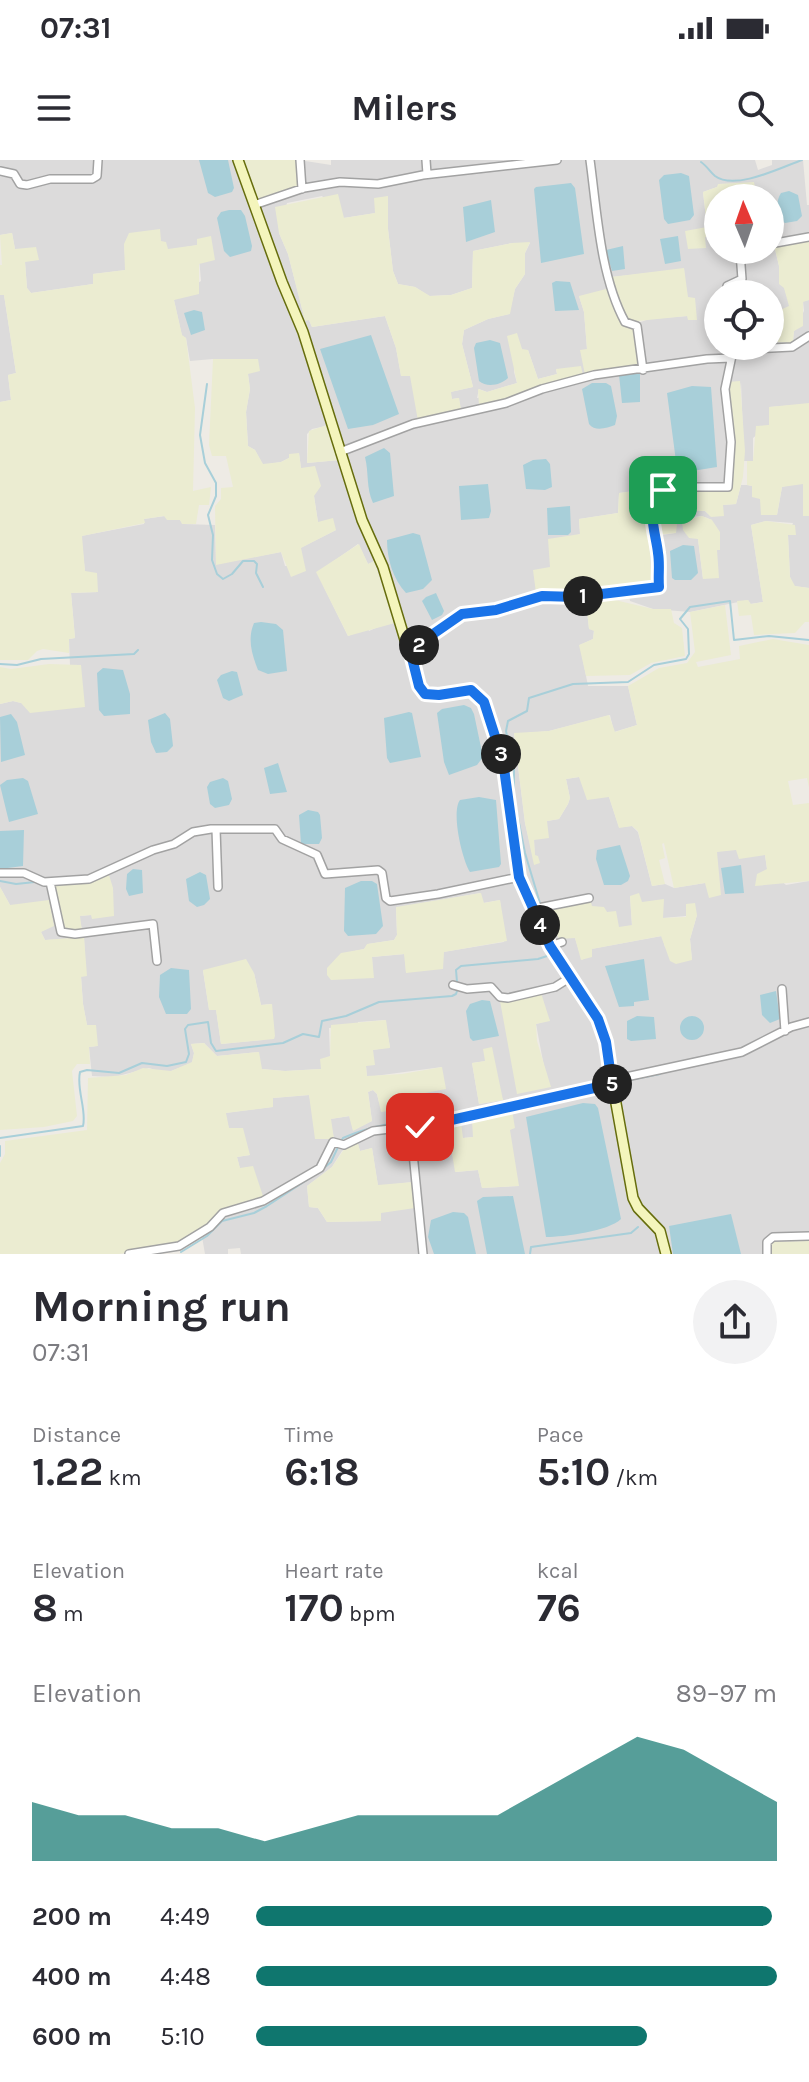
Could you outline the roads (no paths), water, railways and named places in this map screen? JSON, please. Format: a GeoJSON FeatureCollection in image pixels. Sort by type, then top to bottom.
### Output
{"type":"FeatureCollection","features":[{"type":"Feature","properties":{"kind":"main road"},"geometry":{"type":"LineString","coordinates":[[238,160],[303,332],[362,520],[383,567],[419,686],[425,694],[471,690],[484,702],[503,761],[519,877],[603,1031],[633,1198],[660,1231],[666,1254]]}},
{"type":"Feature","properties":{"kind":"street"},"geometry":{"type":"LineString","coordinates":[[0,171],[14,174],[20,184],[27,185],[50,179],[92,179],[97,176],[98,160]]}},
{"type":"Feature","properties":{"kind":"street"},"geometry":{"type":"LineString","coordinates":[[300,160],[302,189]]}},
{"type":"Feature","properties":{"kind":"street"},"geometry":{"type":"LineString","coordinates":[[426,160],[427,174]]}},
{"type":"Feature","properties":{"kind":"street"},"geometry":{"type":"LineString","coordinates":[[254,205],[302,189],[346,182],[386,183],[427,174],[557,160]]}},
{"type":"Feature","properties":{"kind":"street"},"geometry":{"type":"LineString","coordinates":[[591,165],[599,230],[611,284],[625,322],[637,326],[643,370]]}},
{"type":"Feature","properties":{"kind":"street"},"geometry":{"type":"LineString","coordinates":[[784,241],[809,237]]}},
{"type":"Feature","properties":{"kind":"street"},"geometry":{"type":"LineString","coordinates":[[784,348],[792,347],[809,336]]}},
{"type":"Feature","properties":{"kind":"street"},"geometry":{"type":"LineString","coordinates":[[340,452],[413,424],[506,403],[542,389],[594,375],[704,360]]}},
{"type":"Feature","properties":{"kind":"street"},"geometry":{"type":"LineString","coordinates":[[410,650],[462,614],[496,610],[542,596],[577,597],[659,587],[659,556],[653,515],[659,493],[683,487],[728,487],[731,442],[725,389],[731,360]]}},
{"type":"Feature","properties":{"kind":"street"},"geometry":{"type":"LineString","coordinates":[[216,829],[218,887]]}},
{"type":"Feature","properties":{"kind":"street"},"geometry":{"type":"LineString","coordinates":[[0,873],[24,873],[50,882],[97,877],[153,850],[174,844],[193,832],[275,829],[282,839],[317,855],[325,874],[378,870],[382,873],[386,898],[390,901],[519,877]]}},
{"type":"Feature","properties":{"kind":"street"},"geometry":{"type":"LineString","coordinates":[[50,882],[61,932],[75,934],[153,924],[157,961]]}},
{"type":"Feature","properties":{"kind":"street"},"geometry":{"type":"LineString","coordinates":[[537,908],[589,898]]}},
{"type":"Feature","properties":{"kind":"street"},"geometry":{"type":"LineString","coordinates":[[457,986],[491,987],[500,997],[508,998],[546,990],[571,977]]}},
{"type":"Feature","properties":{"kind":"street"},"geometry":{"type":"LineString","coordinates":[[782,989],[785,1031]]}},
{"type":"Feature","properties":{"kind":"street"},"geometry":{"type":"LineString","coordinates":[[129,1254],[179,1246],[210,1227],[223,1213],[263,1201],[320,1168],[337,1143],[373,1131],[441,1123],[714,1060],[742,1052],[809,1022]]}},
{"type":"Feature","properties":{"kind":"street"},"geometry":{"type":"LineString","coordinates":[[413,1153],[423,1254]]}},
{"type":"Feature","properties":{"kind":"street"},"geometry":{"type":"LineString","coordinates":[[767,1254],[767,1242],[773,1237],[809,1236]]}},
{"type":"Feature","properties":{"kind":"water"},"geometry":{"type":"Polygon","coordinates":[[[199,160],[228,160],[234,188],[232,192],[215,197],[208,193],[199,160]]]}},
{"type":"Feature","properties":{"kind":"water"},"geometry":{"type":"Polygon","coordinates":[[[681,173],[689,176],[694,215],[690,220],[668,224],[664,219],[659,180],[664,175],[681,173]]]}},
{"type":"Feature","properties":{"kind":"water"},"geometry":{"type":"Polygon","coordinates":[[[571,183],[575,188],[584,254],[541,263],[534,189],[571,183]]]}},
{"type":"Feature","properties":{"kind":"water"},"geometry":{"type":"Polygon","coordinates":[[[784,192],[798,195],[802,216],[797,221],[784,222],[784,192]]]}},
{"type":"Feature","properties":{"kind":"water"},"geometry":{"type":"Polygon","coordinates":[[[491,200],[495,232],[466,242],[463,207],[491,200]]]}},
{"type":"Feature","properties":{"kind":"water"},"geometry":{"type":"Polygon","coordinates":[[[241,210],[245,216],[252,246],[251,251],[230,257],[224,251],[217,218],[221,212],[241,210]]]}},
{"type":"Feature","properties":{"kind":"water"},"geometry":{"type":"Polygon","coordinates":[[[678,236],[681,261],[665,264],[660,239],[678,236]]]}},
{"type":"Feature","properties":{"kind":"water"},"geometry":{"type":"Polygon","coordinates":[[[623,246],[625,269],[612,271],[606,250],[623,246]]]}},
{"type":"Feature","properties":{"kind":"water"},"geometry":{"type":"Polygon","coordinates":[[[570,282],[579,310],[555,311],[552,283],[570,282]]]}},
{"type":"Feature","properties":{"kind":"water"},"geometry":{"type":"Polygon","coordinates":[[[194,310],[202,312],[205,330],[191,335],[184,313],[194,310]]]}},
{"type":"Feature","properties":{"kind":"water"},"geometry":{"type":"Polygon","coordinates":[[[371,335],[399,414],[373,425],[348,429],[320,349],[371,335]]]}},
{"type":"Feature","properties":{"kind":"water"},"geometry":{"type":"Polygon","coordinates":[[[490,340],[500,343],[508,378],[490,385],[479,381],[474,348],[476,343],[490,340]]]}},
{"type":"Feature","properties":{"kind":"water"},"geometry":{"type":"Polygon","coordinates":[[[640,373],[640,402],[622,403],[619,375],[640,373]]]}},
{"type":"Feature","properties":{"kind":"water"},"geometry":{"type":"Polygon","coordinates":[[[592,383],[611,386],[617,416],[615,425],[598,429],[589,424],[582,389],[592,383]]]}},
{"type":"Feature","properties":{"kind":"water"},"geometry":{"type":"Polygon","coordinates":[[[692,386],[711,387],[717,467],[686,472],[677,469],[667,393],[692,386]]]}},
{"type":"Feature","properties":{"kind":"water"},"geometry":{"type":"Polygon","coordinates":[[[384,448],[390,453],[394,496],[373,503],[365,457],[384,448]]]}},
{"type":"Feature","properties":{"kind":"water"},"geometry":{"type":"Polygon","coordinates":[[[546,459],[550,464],[552,487],[545,490],[526,489],[523,465],[546,459]]]}},
{"type":"Feature","properties":{"kind":"water"},"geometry":{"type":"Polygon","coordinates":[[[488,484],[489,518],[461,520],[459,486],[488,484]]]}},
{"type":"Feature","properties":{"kind":"water"},"geometry":{"type":"Polygon","coordinates":[[[570,506],[571,532],[568,535],[548,535],[547,508],[570,506]]]}},
{"type":"Feature","properties":{"kind":"water"},"geometry":{"type":"Polygon","coordinates":[[[413,533],[420,535],[432,580],[423,589],[406,593],[392,568],[387,540],[413,533]]]}},
{"type":"Feature","properties":{"kind":"water"},"geometry":{"type":"Polygon","coordinates":[[[683,545],[694,546],[698,573],[691,580],[675,580],[672,578],[670,551],[683,545]]]}},
{"type":"Feature","properties":{"kind":"water"},"geometry":{"type":"Polygon","coordinates":[[[436,593],[444,611],[432,620],[422,601],[436,593]]]}},
{"type":"Feature","properties":{"kind":"water"},"geometry":{"type":"Polygon","coordinates":[[[254,623],[276,624],[283,630],[287,671],[268,674],[258,670],[252,653],[251,635],[254,623]]]}},
{"type":"Feature","properties":{"kind":"water"},"geometry":{"type":"Polygon","coordinates":[[[103,668],[123,670],[130,694],[130,714],[104,716],[99,710],[97,673],[103,668]]]}},
{"type":"Feature","properties":{"kind":"water"},"geometry":{"type":"Polygon","coordinates":[[[232,671],[237,672],[243,695],[229,701],[223,698],[217,680],[232,671]]]}},
{"type":"Feature","properties":{"kind":"water"},"geometry":{"type":"Polygon","coordinates":[[[464,705],[471,708],[474,714],[483,757],[477,765],[449,775],[444,762],[437,713],[442,709],[464,705]]]}},
{"type":"Feature","properties":{"kind":"water"},"geometry":{"type":"Polygon","coordinates":[[[165,713],[170,719],[173,746],[167,752],[156,753],[148,720],[165,713]]]}},
{"type":"Feature","properties":{"kind":"water"},"geometry":{"type":"Polygon","coordinates":[[[412,713],[421,757],[390,763],[384,718],[412,713]]]}},
{"type":"Feature","properties":{"kind":"water"},"geometry":{"type":"Polygon","coordinates":[[[11,714],[17,722],[25,755],[1,762],[0,717],[11,714]]]}},
{"type":"Feature","properties":{"kind":"water"},"geometry":{"type":"Polygon","coordinates":[[[278,763],[287,792],[270,794],[264,768],[278,763]]]}},
{"type":"Feature","properties":{"kind":"water"},"geometry":{"type":"Polygon","coordinates":[[[23,778],[28,781],[38,814],[9,822],[0,785],[7,780],[23,778]]]}},
{"type":"Feature","properties":{"kind":"water"},"geometry":{"type":"Polygon","coordinates":[[[223,778],[228,781],[232,799],[229,805],[215,808],[210,804],[207,787],[210,782],[223,778]]]}},
{"type":"Feature","properties":{"kind":"water"},"geometry":{"type":"Polygon","coordinates":[[[479,797],[496,800],[501,864],[499,867],[470,872],[459,836],[457,814],[460,800],[479,797]]]}},
{"type":"Feature","properties":{"kind":"water"},"geometry":{"type":"Polygon","coordinates":[[[308,810],[320,815],[322,838],[319,844],[301,844],[299,815],[308,810]]]}},
{"type":"Feature","properties":{"kind":"water"},"geometry":{"type":"Polygon","coordinates":[[[24,830],[23,866],[0,869],[0,831],[24,830]]]}},
{"type":"Feature","properties":{"kind":"water"},"geometry":{"type":"Polygon","coordinates":[[[620,845],[630,876],[628,881],[621,885],[604,885],[596,859],[597,850],[620,845]]]}},
{"type":"Feature","properties":{"kind":"water"},"geometry":{"type":"Polygon","coordinates":[[[741,865],[744,893],[725,894],[721,868],[741,865]]]}},
{"type":"Feature","properties":{"kind":"water"},"geometry":{"type":"Polygon","coordinates":[[[133,869],[142,870],[143,893],[129,896],[127,874],[133,869]]]}},
{"type":"Feature","properties":{"kind":"water"},"geometry":{"type":"Polygon","coordinates":[[[200,872],[206,875],[210,899],[197,907],[189,901],[186,879],[200,872]]]}},
{"type":"Feature","properties":{"kind":"water"},"geometry":{"type":"Polygon","coordinates":[[[361,881],[377,884],[383,926],[376,934],[348,936],[344,931],[345,888],[361,881]]]}},
{"type":"Feature","properties":{"kind":"water"},"geometry":{"type":"Polygon","coordinates":[[[644,959],[649,1000],[634,1002],[634,1006],[619,1007],[605,966],[644,959]]]}},
{"type":"Feature","properties":{"kind":"water"},"geometry":{"type":"Polygon","coordinates":[[[171,968],[189,970],[191,1009],[187,1014],[166,1014],[159,997],[160,975],[171,968]]]}},
{"type":"Feature","properties":{"kind":"water"},"geometry":{"type":"Polygon","coordinates":[[[776,991],[780,1019],[770,1023],[762,1015],[760,995],[776,991]]]}},
{"type":"Feature","properties":{"kind":"water"},"geometry":{"type":"Polygon","coordinates":[[[490,1001],[499,1036],[473,1041],[466,1011],[470,1004],[490,1001]]]}},
{"type":"Feature","properties":{"kind":"water"},"geometry":{"type":"Polygon","coordinates":[[[637,1016],[654,1017],[656,1039],[627,1039],[627,1021],[637,1016]]]}},
{"type":"Feature","properties":{"kind":"water"},"geometry":{"type":"Polygon","coordinates":[[[692,1016],[700,1020],[704,1028],[700,1036],[692,1040],[684,1036],[680,1028],[684,1020],[692,1016]]]}},
{"type":"Feature","properties":{"kind":"water"},"geometry":{"type":"Polygon","coordinates":[[[583,1103],[595,1104],[598,1108],[621,1219],[597,1230],[546,1237],[526,1117],[583,1103]]]}},
{"type":"Feature","properties":{"kind":"water"},"geometry":{"type":"Polygon","coordinates":[[[513,1196],[525,1254],[487,1254],[477,1201],[483,1197],[513,1196]]]}},
{"type":"Feature","properties":{"kind":"water"},"geometry":{"type":"Polygon","coordinates":[[[453,1212],[464,1213],[468,1217],[476,1254],[434,1254],[428,1237],[431,1220],[453,1212]]]}},
{"type":"Feature","properties":{"kind":"water"},"geometry":{"type":"Polygon","coordinates":[[[731,1214],[741,1254],[673,1254],[669,1226],[731,1214]]]}},
{"type":"Feature","properties":{"kind":"waterway"},"geometry":{"type":"LineString","coordinates":[[701,162],[715,176],[734,181],[802,160]]}},
{"type":"Feature","properties":{"kind":"waterway"},"geometry":{"type":"LineString","coordinates":[[207,384],[200,435],[205,463],[216,483],[216,496],[208,515],[213,535],[212,560],[217,574],[223,579],[243,561],[254,561],[263,587]]}},
{"type":"Feature","properties":{"kind":"waterway"},"geometry":{"type":"LineString","coordinates":[[559,950],[545,920],[525,853],[514,798],[514,770],[506,731],[508,721],[527,711],[529,698],[573,684],[628,682],[654,665],[686,659],[689,654],[688,629],[680,619],[690,607],[730,601],[734,640],[769,636],[809,640]]}},
{"type":"Feature","properties":{"kind":"waterway"},"geometry":{"type":"LineString","coordinates":[[0,664],[134,654],[138,650]]}},
{"type":"Feature","properties":{"kind":"waterway"},"geometry":{"type":"LineString","coordinates":[[0,881],[16,884],[35,882]]}},
{"type":"Feature","properties":{"kind":"waterway"},"geometry":{"type":"LineString","coordinates":[[457,982],[456,970],[461,966],[538,959],[550,955]]}},
{"type":"Feature","properties":{"kind":"waterway"},"geometry":{"type":"LineString","coordinates":[[0,1138],[83,1126],[80,1072],[119,1073],[142,1063],[167,1066],[186,1062],[189,1054],[185,1029],[188,1025],[208,1022],[211,1043],[216,1051],[283,1043],[303,1034],[319,1037],[322,1021],[346,1016],[379,1002],[452,996],[458,988]]}},
{"type":"Feature","properties":{"kind":"waterway"},"geometry":{"type":"LineString","coordinates":[[624,1081],[660,1074]]}},
{"type":"Feature","properties":{"kind":"waterway"},"geometry":{"type":"LineString","coordinates":[[341,1141],[379,1126],[457,1114],[575,1089]]}},
{"type":"Feature","properties":{"kind":"waterway"},"geometry":{"type":"LineString","coordinates":[[0,1146],[0,1156]]}},
{"type":"Feature","properties":{"kind":"waterway"},"geometry":{"type":"LineString","coordinates":[[324,1168],[331,1162],[338,1147]]}},
{"type":"Feature","properties":{"kind":"waterway"},"geometry":{"type":"LineString","coordinates":[[181,1252],[207,1236],[222,1221],[254,1213],[319,1172]]}},
{"type":"Feature","properties":{"kind":"waterway"},"geometry":{"type":"LineString","coordinates":[[530,1254],[531,1247],[631,1233],[638,1227]]}}]}
